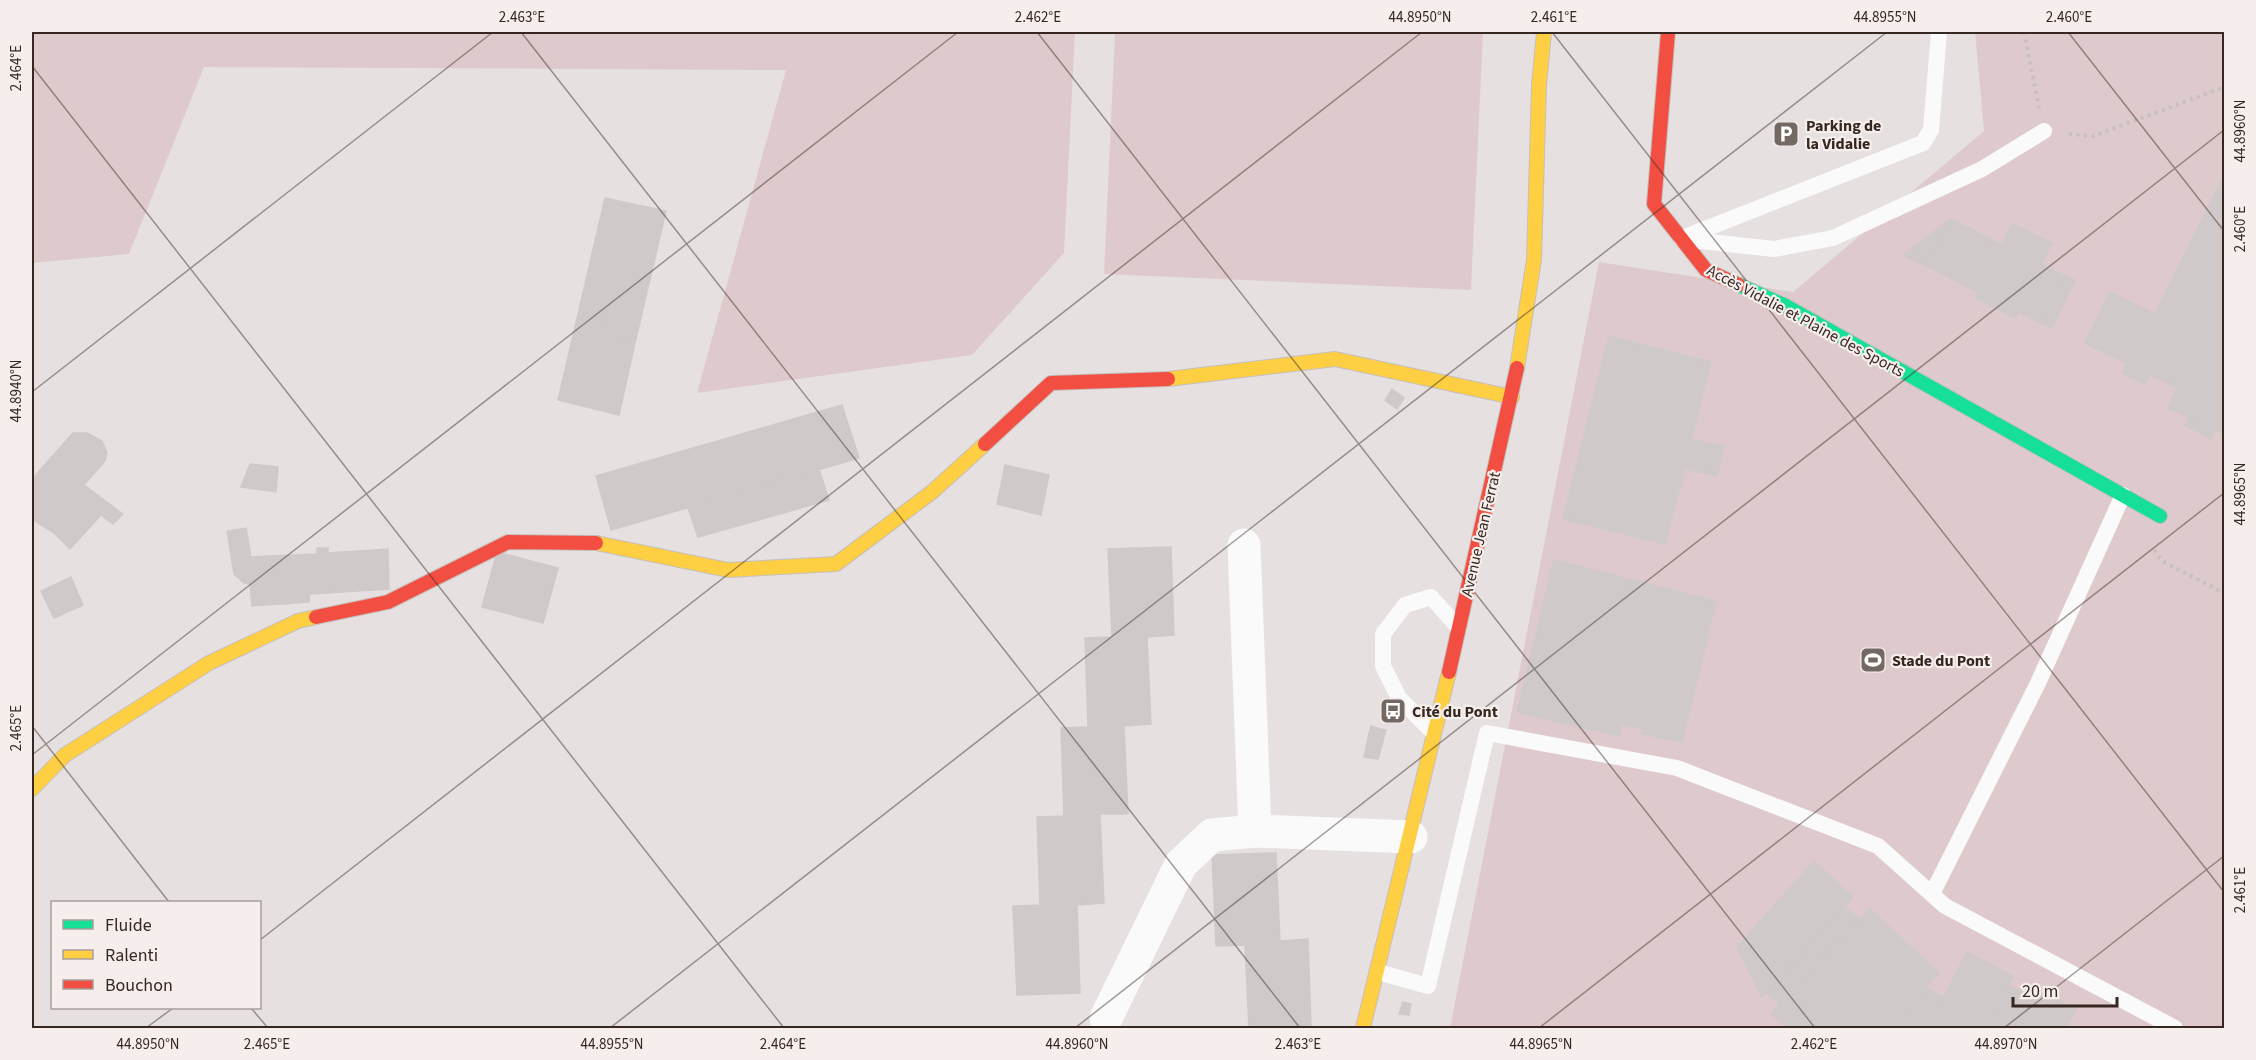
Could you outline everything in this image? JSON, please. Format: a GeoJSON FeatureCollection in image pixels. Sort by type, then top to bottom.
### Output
{"type":"FeatureCollection","features":[{"type":"Feature","properties":{"kind":"street","name":"Avenue Jean Ferrat"},"geometry":{"type":"LineString","coordinates":[[1363,1029],[1411,837],[1512,397],[1534,260],[1539,85],[1544,32]]}},
{"type":"Feature","properties":{"kind":"street","name":"Accès Vidalie et Plaine des Sports"},"geometry":{"type":"LineString","coordinates":[[1668,32],[1654,204],[1706,270],[1786,306],[2160,516]]}},
{"type":"Feature","properties":{"kind":"street"},"geometry":{"type":"LineString","coordinates":[[32,789],[65,755],[209,663],[298,621],[388,602],[508,542],[591,542],[728,570],[836,564],[932,492],[1052,383],[1163,380],[1335,359],[1512,397]]}},
{"type":"Feature","properties":{"kind":"street"},"geometry":{"type":"LineString","coordinates":[[1244,545],[1254,831]]}},
{"type":"Feature","properties":{"kind":"street"},"geometry":{"type":"LineString","coordinates":[[1106,1018],[1181,864],[1212,835],[1254,831],[1411,837]]}},
{"type":"Feature","properties":{"kind":"lane"},"geometry":{"type":"LineString","coordinates":[[1682,239],[1923,143],[1931,130],[1939,32]]}},
{"type":"Feature","properties":{"kind":"lane"},"geometry":{"type":"LineString","coordinates":[[1682,239],[1774,249],[1833,238],[1982,170],[2044,131]]}},
{"type":"Feature","properties":{"kind":"lane"},"geometry":{"type":"LineString","coordinates":[[1932,894],[2038,683],[2123,495]]}},
{"type":"Feature","properties":{"kind":"lane"},"geometry":{"type":"LineString","coordinates":[[1434,732],[1399,698],[1383,666],[1383,634],[1404,606],[1431,597],[1458,627]]}},
{"type":"Feature","properties":{"kind":"lane"},"geometry":{"type":"LineString","coordinates":[[1378,972],[1428,986],[1487,733],[1677,768],[1878,846],[1944,906],[2175,1029]]}},
{"type":"Feature","properties":{"kind":"path"},"geometry":{"type":"LineString","coordinates":[[2024,32],[2044,131],[2093,136],[2224,87]]}},
{"type":"Feature","properties":{"kind":"path"},"geometry":{"type":"LineString","coordinates":[[2160,516],[2151,546],[2162,561],[2224,593]]}},
{"type":"Feature","properties":{"kind":"shaded area"},"geometry":{"type":"Polygon","coordinates":[[[32,32],[1075,32],[1064,253],[972,355],[697,393],[786,70],[204,67],[129,254],[32,263],[32,32]]]}},
{"type":"Feature","properties":{"kind":"shaded area"},"geometry":{"type":"Polygon","coordinates":[[[1115,32],[1483,32],[1471,290],[1104,274],[1115,32]]]}},
{"type":"Feature","properties":{"kind":"shaded area","name":"Stade du Pont"},"geometry":{"type":"Polygon","coordinates":[[[1975,32],[2224,32],[2224,1028],[1450,1028],[1599,262],[1793,292],[1984,131],[1975,32]]]}},
{"type":"Feature","properties":{"kind":"building"},"geometry":{"type":"Polygon","coordinates":[[[2224,175],[2224,434],[2168,408],[2177,388],[2085,343],[2110,292],[2155,314],[2224,175]]]}},
{"type":"Feature","properties":{"kind":"building"},"geometry":{"type":"Polygon","coordinates":[[[605,198],[666,211],[635,343],[579,310],[605,198]]]}},
{"type":"Feature","properties":{"kind":"building"},"geometry":{"type":"Polygon","coordinates":[[[1950,219],[2002,245],[2012,223],[2052,243],[2041,264],[2061,274],[2038,322],[2018,311],[2015,318],[1975,298],[1978,292],[1926,266],[1950,219]]]}},
{"type":"Feature","properties":{"kind":"building"},"geometry":{"type":"Polygon","coordinates":[[[1950,219],[1926,266],[1903,255],[1950,219]]]}},
{"type":"Feature","properties":{"kind":"building"},"geometry":{"type":"Polygon","coordinates":[[[2061,274],[2075,280],[2052,328],[2038,322],[2061,274]]]}},
{"type":"Feature","properties":{"kind":"building"},"geometry":{"type":"Polygon","coordinates":[[[579,310],[635,343],[619,415],[558,400],[579,310]]]}},
{"type":"Feature","properties":{"kind":"building"},"geometry":{"type":"Polygon","coordinates":[[[1609,336],[1711,362],[1692,439],[1714,444],[1707,474],[1685,469],[1665,544],[1563,519],[1609,336]]]}},
{"type":"Feature","properties":{"kind":"building"},"geometry":{"type":"Polygon","coordinates":[[[2126,363],[2150,375],[2144,384],[2122,373],[2126,363]]]}},
{"type":"Feature","properties":{"kind":"building"},"geometry":{"type":"Polygon","coordinates":[[[1392,389],[1404,398],[1397,409],[1385,400],[1392,389]]]}},
{"type":"Feature","properties":{"kind":"building"},"geometry":{"type":"Polygon","coordinates":[[[842,405],[859,458],[611,530],[596,476],[842,405]]]}},
{"type":"Feature","properties":{"kind":"building"},"geometry":{"type":"Polygon","coordinates":[[[2189,417],[2215,430],[2211,439],[2185,425],[2189,417]]]}},
{"type":"Feature","properties":{"kind":"building"},"geometry":{"type":"Polygon","coordinates":[[[73,433],[87,433],[102,441],[107,453],[105,461],[84,485],[123,514],[113,524],[101,515],[70,549],[54,533],[32,519],[32,479],[73,433]]]}},
{"type":"Feature","properties":{"kind":"building"},"geometry":{"type":"Polygon","coordinates":[[[1714,444],[1724,446],[1717,476],[1707,474],[1714,444]]]}},
{"type":"Feature","properties":{"kind":"building"},"geometry":{"type":"Polygon","coordinates":[[[250,464],[278,467],[276,492],[241,487],[250,464]]]}},
{"type":"Feature","properties":{"kind":"building"},"geometry":{"type":"Polygon","coordinates":[[[1005,465],[1049,475],[1041,515],[997,504],[1005,465]]]}},
{"type":"Feature","properties":{"kind":"building"},"geometry":{"type":"Polygon","coordinates":[[[819,469],[829,500],[698,537],[688,508],[819,469]]]}},
{"type":"Feature","properties":{"kind":"building"},"geometry":{"type":"Polygon","coordinates":[[[246,528],[251,557],[317,554],[317,548],[328,548],[328,553],[388,549],[389,589],[310,594],[309,602],[252,606],[250,584],[244,583],[234,574],[227,531],[246,528]]]}},
{"type":"Feature","properties":{"kind":"building"},"geometry":{"type":"Polygon","coordinates":[[[1171,547],[1174,635],[1147,637],[1151,724],[1124,726],[1128,814],[1100,814],[1104,903],[1077,905],[1080,993],[1017,995],[1013,906],[1040,905],[1037,817],[1064,816],[1061,728],[1088,727],[1085,638],[1112,637],[1108,549],[1171,547]]]}},
{"type":"Feature","properties":{"kind":"building"},"geometry":{"type":"Polygon","coordinates":[[[497,552],[558,568],[543,623],[482,607],[497,552]]]}},
{"type":"Feature","properties":{"kind":"building"},"geometry":{"type":"Polygon","coordinates":[[[1554,560],[1716,601],[1682,742],[1642,734],[1643,729],[1622,724],[1620,736],[1517,712],[1554,560]]]}},
{"type":"Feature","properties":{"kind":"building"},"geometry":{"type":"Polygon","coordinates":[[[71,577],[83,605],[54,618],[41,591],[71,577]]]}},
{"type":"Feature","properties":{"kind":"building"},"geometry":{"type":"Polygon","coordinates":[[[1371,726],[1380,729],[1377,741],[1368,738],[1371,726]]]}},
{"type":"Feature","properties":{"kind":"building"},"geometry":{"type":"Polygon","coordinates":[[[1380,729],[1386,730],[1378,759],[1364,757],[1368,738],[1377,741],[1380,729]]]}},
{"type":"Feature","properties":{"kind":"building"},"geometry":{"type":"Polygon","coordinates":[[[1276,853],[1280,941],[1308,939],[1311,1028],[1249,1028],[1245,945],[1216,946],[1212,855],[1276,853]]]}},
{"type":"Feature","properties":{"kind":"building"},"geometry":{"type":"Polygon","coordinates":[[[1814,861],[1853,897],[1762,997],[1737,947],[1814,861]]]}},
{"type":"Feature","properties":{"kind":"building"},"geometry":{"type":"Polygon","coordinates":[[[1845,906],[1859,919],[1779,1004],[1766,992],[1845,906]]]}},
{"type":"Feature","properties":{"kind":"building"},"geometry":{"type":"Polygon","coordinates":[[[1870,909],[1939,973],[1887,1028],[1787,1028],[1771,1014],[1870,909]]]}},
{"type":"Feature","properties":{"kind":"building"},"geometry":{"type":"Polygon","coordinates":[[[1967,952],[2013,976],[1986,1028],[1928,1028],[1967,952]]]}},
{"type":"Feature","properties":{"kind":"building"},"geometry":{"type":"Polygon","coordinates":[[[2008,985],[2025,993],[2007,1028],[1986,1028],[2008,985]]]}},
{"type":"Feature","properties":{"kind":"building"},"geometry":{"type":"Polygon","coordinates":[[[2028,985],[2076,1009],[2066,1028],[2007,1028],[2028,985]]]}},
{"type":"Feature","properties":{"kind":"building"},"geometry":{"type":"Polygon","coordinates":[[[1926,988],[1944,997],[1928,1028],[1887,1028],[1926,988]]]}},
{"type":"Feature","properties":{"kind":"building"},"geometry":{"type":"Polygon","coordinates":[[[1403,1002],[1411,1004],[1409,1015],[1399,1014],[1403,1002]]]}},
{"type":"Feature","properties":{"kind":"traffic: fast"},"geometry":{"type":"LineString","coordinates":[[1739,285],[1786,306],[2160,516]]}},
{"type":"Feature","properties":{"kind":"traffic: slow"},"geometry":{"type":"LineString","coordinates":[[1517,368],[1534,260],[1539,85],[1544,32]]}},
{"type":"Feature","properties":{"kind":"traffic: slow"},"geometry":{"type":"LineString","coordinates":[[1168,379],[1335,359],[1512,397]]}},
{"type":"Feature","properties":{"kind":"traffic: slow"},"geometry":{"type":"LineString","coordinates":[[596,543],[728,570],[836,564],[932,492],[985,444]]}},
{"type":"Feature","properties":{"kind":"traffic: slow"},"geometry":{"type":"LineString","coordinates":[[32,789],[65,755],[209,663],[298,621],[316,617]]}},
{"type":"Feature","properties":{"kind":"traffic: slow"},"geometry":{"type":"LineString","coordinates":[[1363,1028],[1449,672]]}},
{"type":"Feature","properties":{"kind":"traffic: jam"},"geometry":{"type":"LineString","coordinates":[[1668,32],[1654,204],[1706,270],[1739,285]]}},
{"type":"Feature","properties":{"kind":"traffic: jam"},"geometry":{"type":"LineString","coordinates":[[1449,672],[1517,368]]}},
{"type":"Feature","properties":{"kind":"traffic: jam"},"geometry":{"type":"LineString","coordinates":[[985,444],[1051,383],[1168,379]]}},
{"type":"Feature","properties":{"kind":"traffic: jam"},"geometry":{"type":"LineString","coordinates":[[316,617],[388,602],[508,542],[596,543]]}},
{"type":"Feature","properties":{"kind":"place","name":"Parking de la Vidalie"},"geometry":{"type":"Point","coordinates":[1786,134]}},
{"type":"Feature","properties":{"kind":"place","name":"Stade du Pont"},"geometry":{"type":"Point","coordinates":[1873,660]}},
{"type":"Feature","properties":{"kind":"place","name":"Cité du Pont"},"geometry":{"type":"Point","coordinates":[1393,711]}}]}
